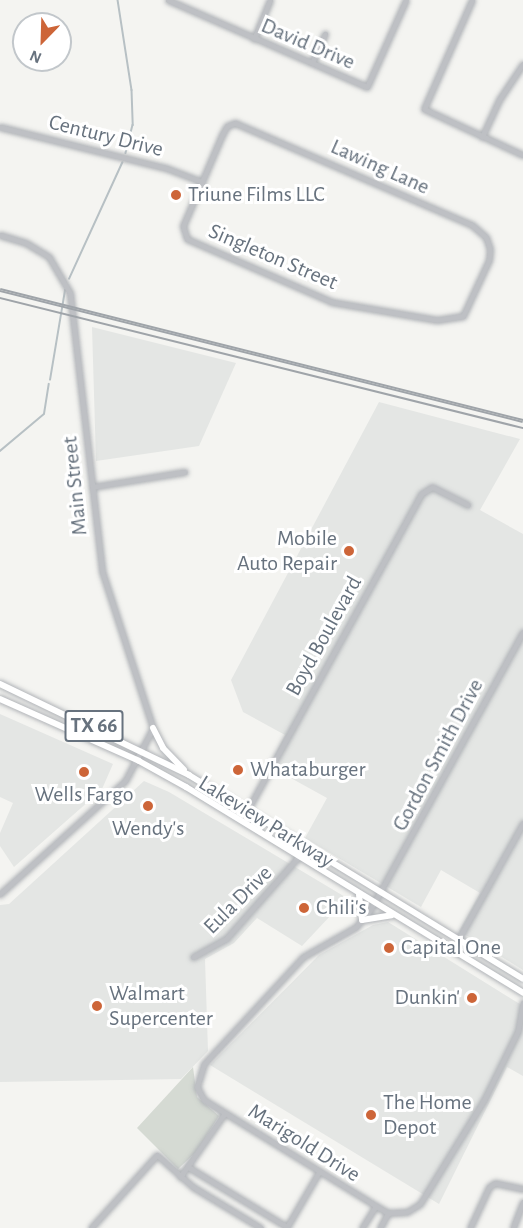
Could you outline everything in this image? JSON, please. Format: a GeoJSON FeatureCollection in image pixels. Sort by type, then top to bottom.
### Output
{"type":"FeatureCollection","features":[{"type":"Feature","properties":{"kind":"main road","name":"Lakeview Parkway"},"geometry":{"type":"LineString","coordinates":[[0,684],[189,774],[523,979]]}},
{"type":"Feature","properties":{"kind":"main road"},"geometry":{"type":"LineString","coordinates":[[2,700],[9,687]]}},
{"type":"Feature","properties":{"kind":"main road","name":"Lakeview Parkway"},"geometry":{"type":"LineString","coordinates":[[2,700],[139,761],[246,823],[392,915],[523,993]]}},
{"type":"Feature","properties":{"kind":"main road"},"geometry":{"type":"LineString","coordinates":[[153,728],[163,748],[189,774]]}},
{"type":"Feature","properties":{"kind":"main road"},"geometry":{"type":"LineString","coordinates":[[238,819],[247,811]]}},
{"type":"Feature","properties":{"kind":"main road"},"geometry":{"type":"LineString","coordinates":[[246,823],[247,811]]}},
{"type":"Feature","properties":{"kind":"main road"},"geometry":{"type":"LineString","coordinates":[[358,893],[362,920],[392,915]]}},
{"type":"Feature","properties":{"kind":"main road"},"geometry":{"type":"LineString","coordinates":[[452,950],[458,940]]}},
{"type":"Feature","properties":{"kind":"street","name":"David Drive"},"geometry":{"type":"LineString","coordinates":[[168,0],[254,39],[370,86],[406,0]]}},
{"type":"Feature","properties":{"kind":"street"},"geometry":{"type":"LineString","coordinates":[[254,39],[270,0]]}},
{"type":"Feature","properties":{"kind":"street"},"geometry":{"type":"LineString","coordinates":[[472,0],[425,105],[428,114],[523,155]]}},
{"type":"Feature","properties":{"kind":"street"},"geometry":{"type":"LineString","coordinates":[[312,63],[325,34]]}},
{"type":"Feature","properties":{"kind":"street"},"geometry":{"type":"LineString","coordinates":[[482,137],[499,100],[523,64]]}},
{"type":"Feature","properties":{"kind":"street","name":"Lawing Lane"},"geometry":{"type":"LineString","coordinates":[[202,182],[226,129],[235,123],[472,225],[486,237],[490,249],[489,260]]}},
{"type":"Feature","properties":{"kind":"street","name":"Century Drive"},"geometry":{"type":"LineString","coordinates":[[0,127],[166,168],[202,182]]}},
{"type":"Feature","properties":{"kind":"street","name":"Singleton Street"},"geometry":{"type":"LineString","coordinates":[[202,182],[182,230],[187,239],[332,302],[437,320],[463,316],[489,260]]}},
{"type":"Feature","properties":{"kind":"street","name":"Main Street"},"geometry":{"type":"LineString","coordinates":[[0,236],[44,253],[68,286],[92,488],[108,597],[153,728]]}},
{"type":"Feature","properties":{"kind":"street"},"geometry":{"type":"LineString","coordinates":[[92,488],[185,472]]}},
{"type":"Feature","properties":{"kind":"street","name":"Boyd Boulevard"},"geometry":{"type":"LineString","coordinates":[[247,811],[422,494],[428,487],[436,488],[468,505]]}},
{"type":"Feature","properties":{"kind":"street","name":"Gordon Smith Drive"},"geometry":{"type":"LineString","coordinates":[[213,1055],[303,957],[340,938],[362,920],[375,904],[523,632]]}},
{"type":"Feature","properties":{"kind":"street"},"geometry":{"type":"LineString","coordinates":[[0,894],[125,782],[139,761],[153,728]]}},
{"type":"Feature","properties":{"kind":"street"},"geometry":{"type":"LineString","coordinates":[[458,940],[523,824]]}},
{"type":"Feature","properties":{"kind":"street","name":"Eula Drive"},"geometry":{"type":"LineString","coordinates":[[193,957],[221,943],[301,857],[307,847]]}},
{"type":"Feature","properties":{"kind":"street"},"geometry":{"type":"LineString","coordinates":[[380,1228],[388,1213],[407,1212],[420,1204],[430,1190],[484,1100],[518,1031],[523,1002]]}},
{"type":"Feature","properties":{"kind":"street","name":"Marigold Drive"},"geometry":{"type":"LineString","coordinates":[[213,1055],[201,1070],[197,1088],[204,1100],[388,1213]]}},
{"type":"Feature","properties":{"kind":"street"},"geometry":{"type":"LineString","coordinates":[[180,1177],[225,1113]]}},
{"type":"Feature","properties":{"kind":"street"},"geometry":{"type":"LineString","coordinates":[[91,1228],[157,1155],[180,1177],[261,1228]]}},
{"type":"Feature","properties":{"kind":"street"},"geometry":{"type":"LineString","coordinates":[[188,1167],[287,1227],[319,1172]]}},
{"type":"Feature","properties":{"kind":"street"},"geometry":{"type":"LineString","coordinates":[[470,1228],[489,1187],[495,1183],[523,1190]]}},
{"type":"Feature","properties":{"kind":"street"},"geometry":{"type":"LineString","coordinates":[[513,1228],[523,1202]]}},
{"type":"Feature","properties":{"kind":"street"},"geometry":{"type":"LineString","coordinates":[[362,1228],[376,1206]]}},
{"type":"Feature","properties":{"kind":"shaded area"},"geometry":{"type":"Polygon","coordinates":[[[92,327],[236,363],[199,446],[96,461],[92,327]]]}},
{"type":"Feature","properties":{"kind":"shaded area"},"geometry":{"type":"Polygon","coordinates":[[[379,402],[520,439],[480,510],[523,534],[523,970],[459,931],[480,893],[441,870],[421,907],[305,838],[327,798],[269,766],[285,735],[243,712],[231,680],[379,402]]]}},
{"type":"Feature","properties":{"kind":"shaded area"},"geometry":{"type":"Polygon","coordinates":[[[0,714],[113,764],[102,789],[98,788],[89,801],[14,867],[0,846],[0,833],[13,803],[0,797],[0,714]]]}},
{"type":"Feature","properties":{"kind":"shaded area"},"geometry":{"type":"Polygon","coordinates":[[[144,781],[169,792],[347,898],[302,946],[257,918],[234,943],[205,959],[208,1051],[181,1079],[0,1082],[0,905],[9,904],[144,781]]]}},
{"type":"Feature","properties":{"kind":"shaded area"},"geometry":{"type":"Polygon","coordinates":[[[388,922],[523,1006],[523,1076],[507,1067],[439,1204],[210,1065],[319,955],[373,925],[388,922]]]}},
{"type":"Feature","properties":{"kind":"shaded area"},"geometry":{"type":"Polygon","coordinates":[[[193,1067],[197,1097],[219,1116],[196,1152],[178,1169],[137,1128],[193,1067]]]}},
{"type":"Feature","properties":{"kind":"waterway"},"geometry":{"type":"LineString","coordinates":[[118,0],[132,90],[133,125],[126,153]]}},
{"type":"Feature","properties":{"kind":"waterway"},"geometry":{"type":"LineString","coordinates":[[69,279],[122,163]]}},
{"type":"Feature","properties":{"kind":"waterway"},"geometry":{"type":"LineString","coordinates":[[50,380],[65,290]]}},
{"type":"Feature","properties":{"kind":"waterway"},"geometry":{"type":"LineString","coordinates":[[0,451],[44,414],[49,384]]}},
{"type":"Feature","properties":{"kind":"tram line"},"geometry":{"type":"LineString","coordinates":[[0,298],[523,428]]}},
{"type":"Feature","properties":{"kind":"railway"},"geometry":{"type":"LineString","coordinates":[[0,290],[523,421]]}},
{"type":"Feature","properties":{"kind":"place","name":"Triune Films LLC"},"geometry":{"type":"Point","coordinates":[176,195]}},
{"type":"Feature","properties":{"kind":"place","name":"Mobile Auto Repair"},"geometry":{"type":"Point","coordinates":[349,551]}},
{"type":"Feature","properties":{"kind":"place","name":"Whataburger"},"geometry":{"type":"Point","coordinates":[238,770]}},
{"type":"Feature","properties":{"kind":"place","name":"Wells Fargo"},"geometry":{"type":"Point","coordinates":[84,772]}},
{"type":"Feature","properties":{"kind":"place","name":"Wendy's"},"geometry":{"type":"Point","coordinates":[148,806]}},
{"type":"Feature","properties":{"kind":"place","name":"Chili's"},"geometry":{"type":"Point","coordinates":[304,908]}},
{"type":"Feature","properties":{"kind":"place","name":"Capital One"},"geometry":{"type":"Point","coordinates":[389,948]}},
{"type":"Feature","properties":{"kind":"place","name":"Dunkin'"},"geometry":{"type":"Point","coordinates":[472,998]}},
{"type":"Feature","properties":{"kind":"place","name":"Walmart Supercenter"},"geometry":{"type":"Point","coordinates":[97,1006]}},
{"type":"Feature","properties":{"kind":"place","name":"The Home Depot"},"geometry":{"type":"Point","coordinates":[371,1115]}}]}
